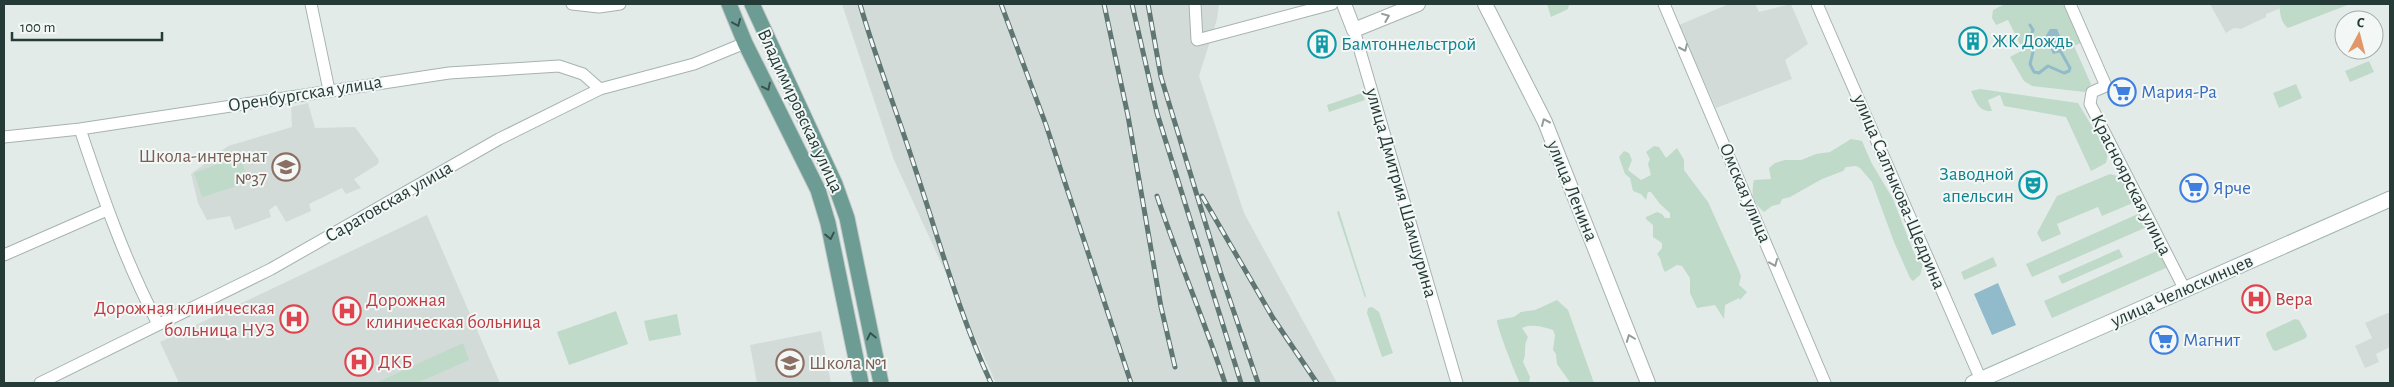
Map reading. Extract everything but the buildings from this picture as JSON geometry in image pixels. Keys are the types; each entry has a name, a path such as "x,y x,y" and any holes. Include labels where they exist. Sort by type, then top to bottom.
{"main road":[{"name":"Владимировская улица","path":"729,4 745,43 818,190 828,223 861,383"},
{"name":"Владимировская улица","path":"752,4 836,184 847,218 881,383"},
{"name":"улица Челюскинцев","path":"1977,381 2390,199"}],"street":[{"path":"311,4 329,90"},
{"path":"572,4 599,7 620,4"},
{"path":"1195,4 1197,40 1241,26 1332,4"},
{"name":"улица Дмитрия Шамшурина","path":"1344,4 1354,30 1457,383"},
{"path":"1354,30 1418,4"},
{"name":"улица Ленина","path":"1485,4 1545,122 1648,383"},
{"name":"Омская улица","path":"1664,4 1825,383"},
{"name":"улица Салтыкова-Щедрина","path":"1818,4 1977,381"},
{"name":"Красноярская улица","path":"2070,4 2106,86 2092,92 2090,104 2184,290"},
{"name":"Саратовская улица","path":"40,383 271,269 498,139 600,89 694,64 745,43"},
{"name":"Оренбургская улица","path":"4,138 80,129 449,73 559,66 583,74 600,89"},
{"path":"80,129 107,210 137,284 158,324"},
{"path":"4,255 107,210"}],"shaded area":[{"path":"842,4 1219,4 1217,19 1199,76 1244,213 1337,383 996,383 894,160"},
{"path":"1729,4 1755,4 1759,12 1791,4 1808,44 1785,60 1792,79 1716,108 1679,25"},
{"path":"2210,4 2291,4 2266,14 2266,17 2241,29 2234,28 2226,33"},
{"name":"Школа-интернат №37","path":"308,103 315,128 355,127 379,160 378,164 354,179 361,188 346,194 342,188 309,204 311,211 286,222 276,205 269,210 271,217 235,230 230,216 207,220 198,203 191,174 228,146 292,127 291,107"},
{"name":"Дорожная клиническая больница","path":"427,215 500,383 179,383 160,342"},
{"path":"2390,312 2390,347 2376,354 2379,362 2365,368 2355,346 2372,338 2365,323"},
{"name":"Школа №1","path":"821,331 831,383 757,383 750,345"}],"green space":[{"path":"1547,4 1569,4 1568,9 1551,17"},
{"path":"2005,4 2067,4 2085,41 2074,46 2091,84 2085,92 2032,86 2024,81 2010,57 2023,50 2008,20 1996,25 1992,18 1993,10"},
{"path":"2280,4 2350,4 2288,28 2281,17"},
{"path":"2369,61 2374,72 2350,82 2345,71"},
{"path":"2296,84 2302,98 2279,108 2273,93"},
{"path":"1980,89 2078,103 2108,153 2106,163 2091,171 2066,117 2004,106 2000,95 1988,100 1992,111 1984,110 1978,105 1971,91"},
{"path":"1362,93 1365,100 1329,112 1327,105"},
{"path":"1851,139 1862,141 1871,162 1893,199 1914,253 1923,265 1920,275 1913,281 1894,242 1872,182 1860,168 1856,166 1846,167 1843,171 1822,179 1790,197 1782,199 1780,204 1772,206 1764,212 1755,201 1753,194 1754,180 1771,179 1769,168 1775,163 1785,160 1801,160 1816,154 1830,152"},
{"path":"1654,146 1659,147 1666,158 1677,148 1684,160 1684,170 1708,202 1737,266 1741,276 1739,285 1747,292 1740,300 1739,298 1725,305 1724,319 1715,305 1697,308 1690,293 1690,278 1682,266 1677,265 1665,272 1657,254 1662,248 1662,243 1653,237 1653,225 1646,217 1657,212 1665,218 1670,218 1670,213 1651,192 1648,192 1646,200 1641,194 1633,191 1630,178 1625,174 1619,157 1624,151 1629,153 1632,160 1628,170 1641,180 1651,175 1648,164 1650,159 1646,152"},
{"path":"237,157 240,158 248,179 246,183 202,197 194,173"},
{"path":"2110,174 2122,177 2135,202 2102,216 2098,207 2057,224 2061,234 2042,242 2037,233 2057,196"},
{"path":"1339,211 1366,296 1365,298 1337,212"},
{"path":"2140,213 2147,227 2032,277 2026,264"},
{"path":"2119,249 2123,257 2062,284 2058,276"},
{"path":"2159,250 2168,267 2052,318 2044,301"},
{"path":"1993,257 1997,266 1964,280 1961,272"},
{"path":"1557,300 1568,310 1594,383 1571,383 1557,364 1556,354 1553,350 1555,335 1553,330 1533,326 1522,328 1528,337 1523,362 1530,377 1529,383 1520,383 1497,320 1514,317 1521,312 1535,310"},
{"path":"1372,307 1379,312 1393,353 1382,357 1367,313 1368,308"},
{"path":"616,311 628,344 569,365 557,332"},
{"path":"677,314 681,335 649,341 644,321"},
{"path":"2295,319 2299,320 2307,335 2306,338 2276,351 2273,350 2266,335 2267,332"},
{"path":"463,343 469,360 417,383 376,383"}],"water":[{"path":"2050,29 2057,29 2064,45 2061,52 2053,54 2045,37"},
{"path":"1998,283 2016,325 1992,335 1974,294"}],"waterway":[{"path":"2030,25 2033,30 2029,42 2033,52 2030,64 2034,72 2039,73 2048,66 2064,73 2069,71 2070,68 2061,52"}],"railway":[{"path":"860,4 958,301 991,383"},
{"path":"1001,4 1046,125 1131,383"},
{"path":"1104,4 1128,116 1161,307 1175,367"},
{"path":"1132,4 1157,113 1241,383"},
{"path":"1148,4 1161,77 1220,271 1258,383"},
{"path":"1157,196 1225,383"},
{"path":"1202,196 1273,318 1317,383"}],"place":[{"name":"ЖК Дождь","path":"1973,41"},
{"name":"Бамтоннельстрой","path":"1322,44"},
{"name":"Мария-Ра","path":"2122,92"},
{"name":"Школа-интернат №37","path":"286,167"},
{"name":"Заводной апельсин","path":"2033,185"},
{"name":"Ярче","path":"2194,188"},
{"name":"Вера","path":"2256,299"},
{"name":"Дорожная клиническая больница","path":"347,311"},
{"name":"Дорожная клиническая больница НУЗ","path":"294,319"},
{"name":"Магнит","path":"2164,340"},
{"name":"ДКБ","path":"359,362"},
{"name":"Школа №1","path":"790,363"}]}
